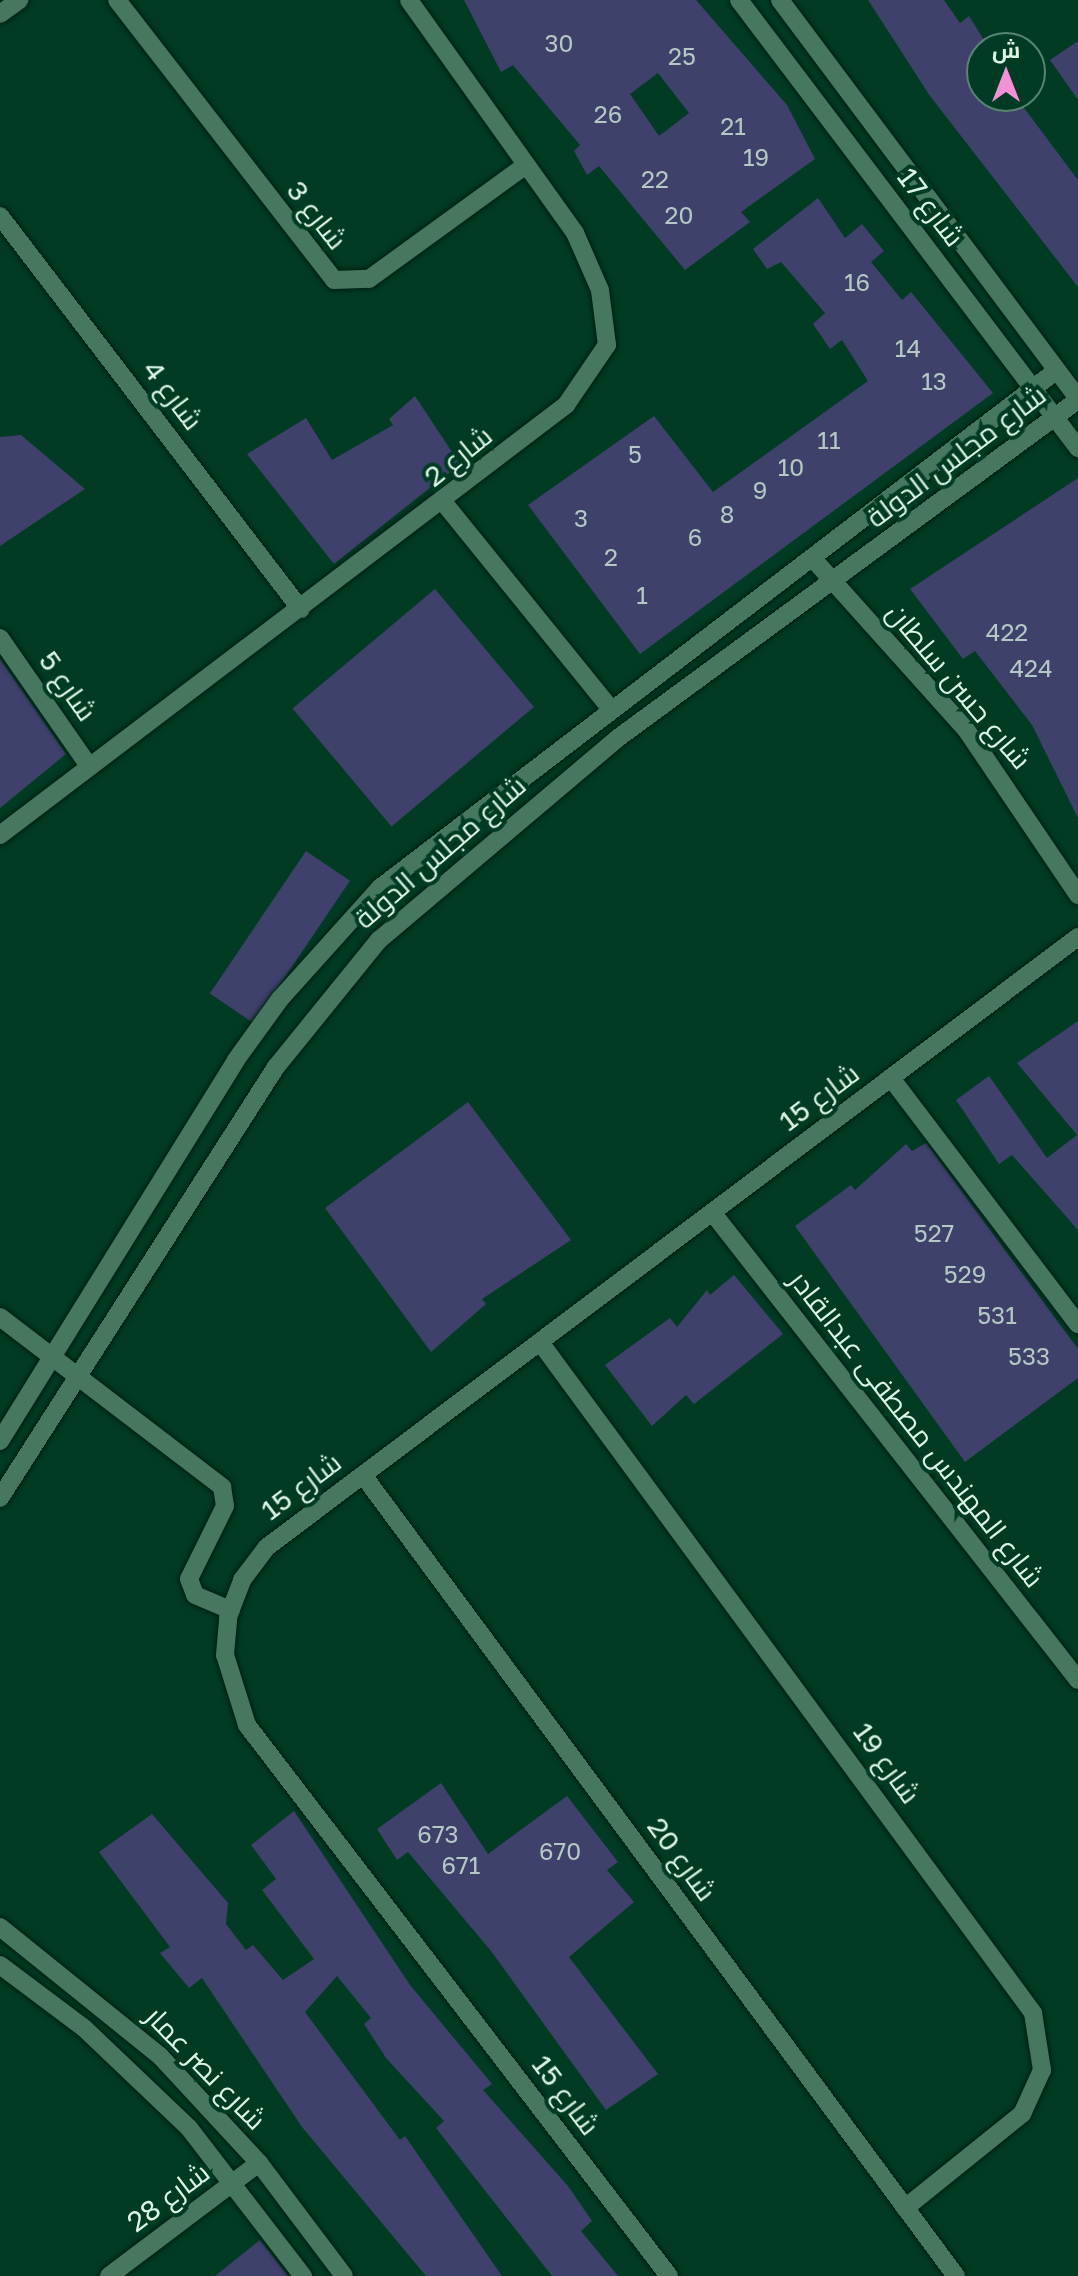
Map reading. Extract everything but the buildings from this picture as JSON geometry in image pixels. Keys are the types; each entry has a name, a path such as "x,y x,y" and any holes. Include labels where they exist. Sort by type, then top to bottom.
{"street":[{"path":"0,14 19,0"},
{"name":"شارع 3","path":"117,0 334,280 369,279 526,165"},
{"name":"شارع 2","path":"0,835 444,503 566,405 607,345 591,260 409,0"},
{"name":"شارع 17","path":"739,0 1078,448"},
{"name":"شارع 17","path":"780,0 1078,399"},
{"name":"شارع 4","path":"0,216 301,609"},
{"name":"شارع مجلس الدولة","path":"0,1441 236,1060 329,941 381,887 609,707 814,560 1056,371"},
{"name":"شارع مجلس الدولة","path":"0,1498 276,1067 379,940 618,738 833,583 1078,399"},
{"path":"444,503 609,707"},
{"name":"شارع حسن سلطان","path":"814,560 965,728 1078,895"},
{"name":"شارع 5","path":"0,638 89,766"},
{"name":"شارع 15","path":"669,2276 247,1725 225,1655 231,1610 267,1547 1078,937"},
{"path":"891,1078 1078,1324"},
{"name":"شارع المهندس مصطفى عبدالقادر","path":"712,1212 1078,1680"},
{"path":"0,1317 79,1374 222,1487 225,1506 189,1579 195,1595 231,1610"},
{"name":"شارع 19","path":"540,1342 1033,2013 1042,2070 1022,2114 905,2208"},
{"name":"شارع 20","path":"363,1475 956,2276"},
{"name":"شارع نصر عمار","path":"0,1927 160,2056 259,2163 344,2276"},
{"name":"شارع نصر عمار","path":"0,1965 138,2076 235,2182 303,2276"},
{"name":"شارع 28","path":"109,2276 259,2163"}]}
